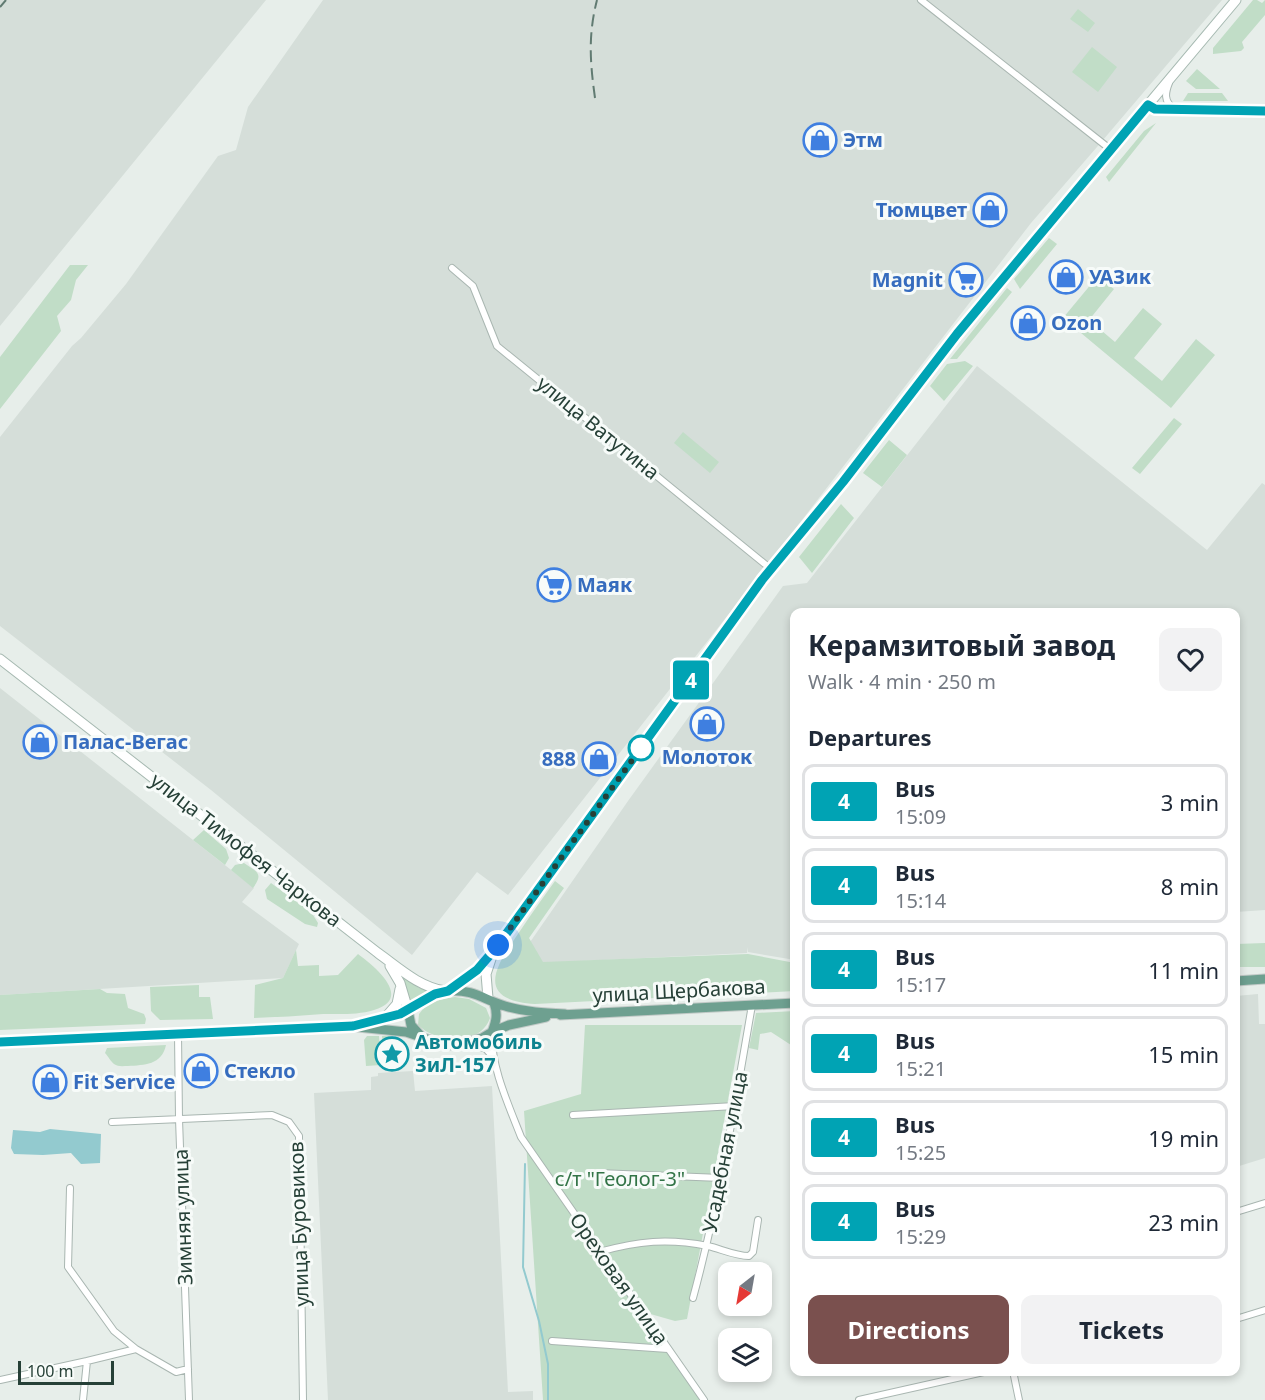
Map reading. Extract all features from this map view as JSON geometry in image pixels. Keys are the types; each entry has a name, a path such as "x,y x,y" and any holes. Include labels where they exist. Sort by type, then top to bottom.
{"main road":[{"path":"353,1026 408,1010 427,998 446,991 477,970 496,948 771,569 843,482 949,343 1236,0"},
{"path":"1148,105 1155,109 1265,111"},
{"name":"улица Тимофея Чаркова","path":"0,659 378,953"},
{"path":"492,1032 497,1010 491,1000 486,974 496,948"},
{"path":"378,953 400,983 411,1025 423,1037"},
{"path":"378,953 427,987 446,991 464,991 523,1011 565,1014"},
{"path":"1240,981 1265,980"},
{"path":"384,1018 397,1004 400,983"},
{"name":"улица Щербакова","path":"565,1014 790,1003"},
{"path":"0,1042 353,1026 406,1032 444,1045 470,1043 492,1032 524,1021 565,1014"}],"street":[{"path":"921,0 1110,149"},
{"path":"1173,75 1166,94 1167,102 1176,110"},
{"name":"улица Ватутина","path":"452,268 473,286 497,346 771,569"},
{"name":"Усадебная улица","path":"693,1298 707,1246 721,1178 752,1005"},
{"name":"Ореховая улица","path":"492,1032 491,1043 504,1092 521,1137 704,1400"},
{"name":"Зимняя улица","path":"178,1035 189,1400"},
{"path":"470,1043 486,1049 495,1059"},
{"path":"573,1115 735,1106"},
{"name":"улица Буровиков","path":"112,1122 272,1116 289,1122 299,1136 303,1400"},
{"path":"597,1173 721,1178"},
{"path":"70,1188 68,1268 114,1331 136,1349 176,1372 188,1369"},
{"path":"1240,1211 1265,1203"},
{"path":"599,1252 633,1243 660,1240 707,1246 749,1256 753,1252 758,1220"},
{"path":"1240,1318 1265,1310"},
{"path":"552,1341 668,1349"},
{"path":"0,1380 136,1349"},
{"path":"83,1400 87,1361"},
{"path":"859,1400 966,1376"},
{"path":"1014,1376 1019,1400"}],"shaded area":[{"path":"0,0 266,0 0,326"},
{"path":"323,0 1222,0 1031,223 765,568 508,895 477,872 412,955 211,790 0,626 0,437 72,346 126,284 218,156 236,150 248,107"},
{"path":"977,366 1207,550 1262,483 1265,485 1265,910 1240,912 1240,608 790,608 790,959 748,952 748,947 747,953 521,964 519,958 628,801 783,586 807,583"},
{"path":"0,688 254,888 242,902 299,944 283,978 0,995"},
{"path":"1258,994 1259,1024 1265,1024 1265,1158 1240,1166 1240,996"},
{"path":"413,1071 415,1091 492,1086 508,1392 533,1391 533,1400 328,1400 314,1093 371,1090 371,1077 378,1076 378,1073"}],"green space":[{"path":"1253,0 1262,3 1265,0 1265,15 1242,42 1244,48 1241,51 1213,54 1213,48"},
{"path":"1078,9 1095,23 1088,32 1070,19"},
{"path":"1092,47 1117,67 1098,92 1072,72"},
{"path":"1197,69 1220,89 1196,89 1186,81"},
{"path":"1188,93 1222,93 1228,101 1183,101"},
{"path":"1156,123 1109,182 1106,177 1144,131"},
{"path":"1049,238 1057,244 1020,289 1014,279"},
{"path":"70,265 88,265 76,280 71,300 57,316 61,331 0,409 0,357"},
{"path":"1097,277 1114,289 1089,320 1115,342 1143,308 1162,324 1134,358 1162,381 1196,339 1215,355 1171,408 1063,318"},
{"path":"1007,288 1012,292 957,359 950,359"},
{"path":"965,361 973,366 944,401 930,386 947,364"},
{"path":"1174,418 1182,424 1140,474 1132,468"},
{"path":"683,432 719,462 710,473 674,443"},
{"path":"889,440 907,455 882,487 863,473"},
{"path":"841,504 854,518 812,573 799,557"},
{"path":"204,830 226,849 229,858 225,865 193,840"},
{"path":"244,863 258,873 258,879 253,888 231,870 235,865"},
{"path":"555,881 564,888 529,938 543,962 748,954 790,962 790,991 535,1004 516,1001 503,996 497,988 495,979 503,956"},
{"path":"271,883 313,915 318,923 317,927 305,924 267,899 265,890"},
{"path":"1265,943 1265,967 1240,967 1240,944"},
{"path":"296,950 298,966 319,965 319,976 338,975 358,954 387,982 391,990 391,998 385,1005 362,1013 254,1018 255,985 283,978"},
{"path":"402,975 419,988 429,991 410,1001"},
{"path":"199,985 199,997 210,997 213,1019 160,1020 151,1011 150,987"},
{"path":"100,989 107,993 125,994 128,1008 144,1014 145,1024 0,1030 0,995"},
{"path":"455,997 469,999 486,1008 490,1018 477,1034 468,1038 446,1038 435,1036 418,1025 419,1014 426,1007 440,1000"},
{"path":"790,1011 790,1044 771,1032 760,1034 758,1050 749,1048 756,1013"},
{"name":"с/т \"Геолог-3\"","path":"585,1025 742,1025 687,1319 675,1321 647,1313 703,1400 543,1400 524,1111 581,1094"},
{"path":"367,1036 379,1036 381,1065 366,1066 364,1040"},
{"path":"382,1036 393,1036 406,1064 400,1064 393,1049 389,1049 390,1065 384,1065"},
{"path":"166,1045 161,1057 152,1063 140,1065 117,1066 105,1053 107,1048"}],"water":[{"path":"50,1129 101,1134 100,1163 81,1164 71,1153 14,1154 11,1148 13,1130 40,1132"}],"waterway":[{"path":"525,1164 523,1267 539,1321 548,1364 548,1400"}],"railway":[{"path":"0,7 6,0"},
{"path":"595,98 591,49 592,25 597,0"}],"bus line":[{"name":"4","path":"0,1042 353,1026 400,1014 435,994 457,986 477,970 496,948 580,835 762,580 843,482 957,334 1148,105 1155,109 1265,111"}],"place":[{"name":"Этм","path":"820,140"},
{"name":"Тюмцвет","path":"990,210"},
{"name":"УАЗик","path":"1066,277"},
{"name":"Magnit","path":"966,280"},
{"name":"Ozon","path":"1028,323"},
{"name":"Маяк","path":"554,585"},
{"name":"Молоток","path":"707,724"},
{"name":"Палас-Вегас","path":"40,742"},
{"name":"888","path":"599,759"},
{"name":"Автомобиль ЗиЛ-157","path":"392,1054"},
{"name":"Стекло","path":"201,1071"},
{"name":"Fit Service","path":"50,1082"}],"route":[{"path":"498,945 641,748"}]}
